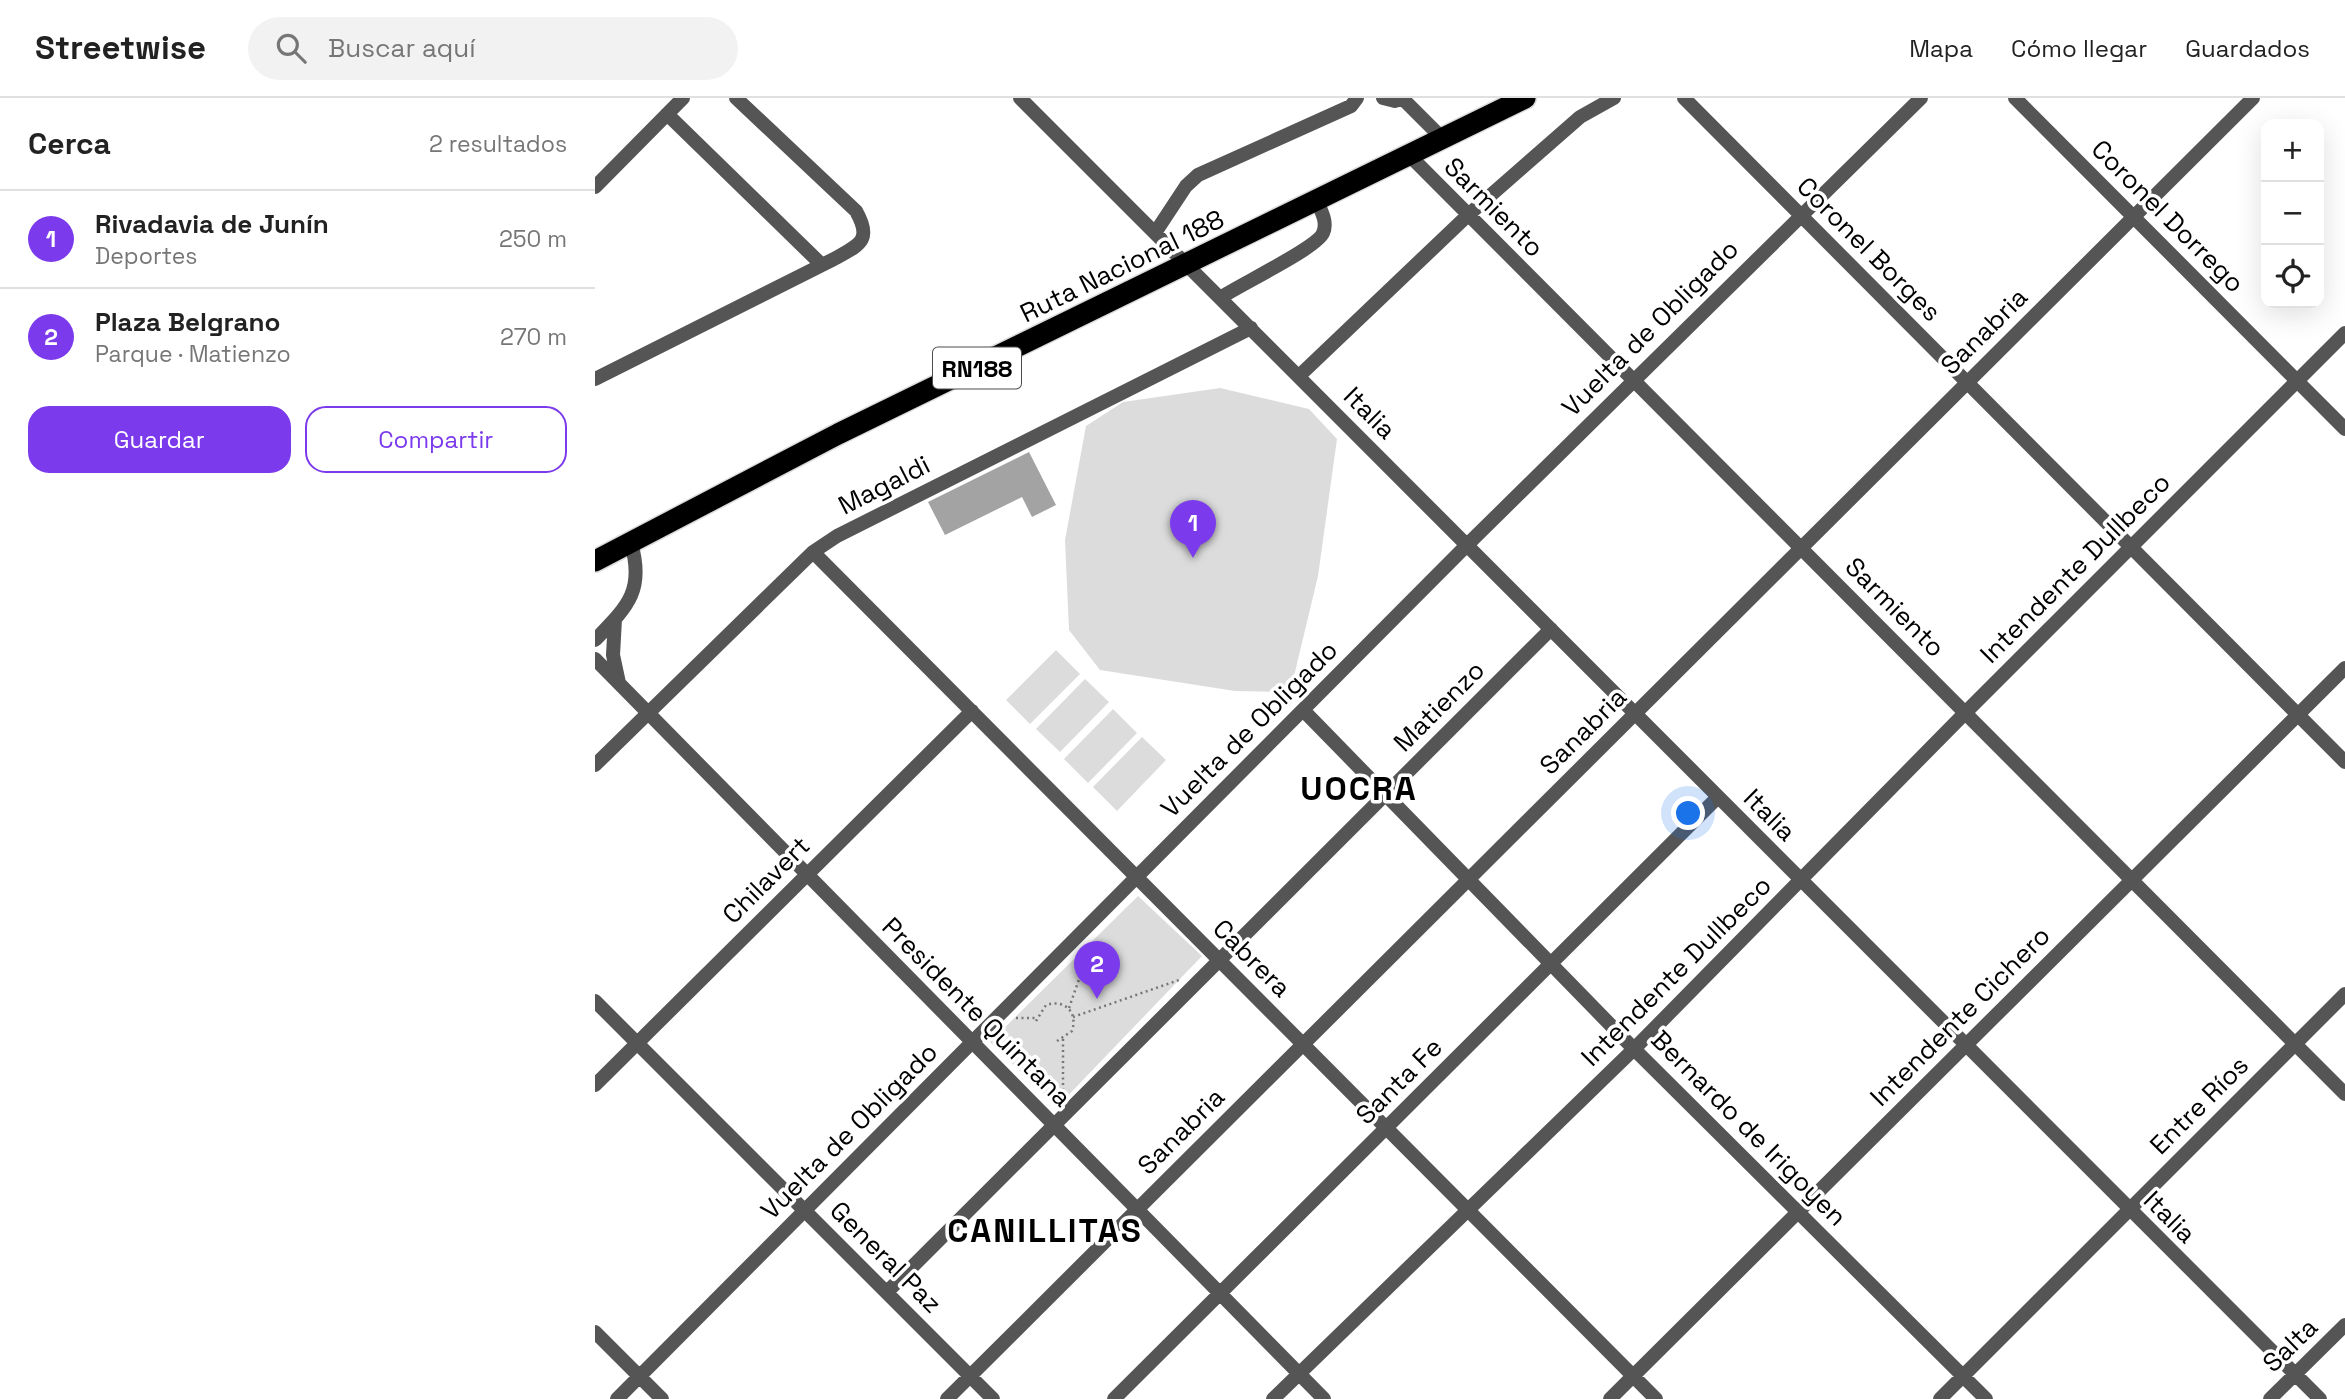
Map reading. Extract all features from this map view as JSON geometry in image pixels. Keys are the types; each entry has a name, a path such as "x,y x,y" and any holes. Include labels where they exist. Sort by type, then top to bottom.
{"highway":[{"name":"Ruta Nacional 188","path":"595,561 838,435 1525,98"}],"street":[{"path":"595,187 683,98"},
{"path":"595,379 858,245 865,226 856,211 736,98"},
{"name":"Italia","path":"1020,98 2320,1399"},
{"path":"1155,233 1186,186 1198,175 1351,106 1357,98"},
{"path":"1383,98 1395,101 1403,98 1443,139"},
{"path":"1299,376 1468,216 1580,117 1614,98"},
{"name":"Coronel Borges","path":"1684,98 2345,762"},
{"name":"Vuelta de Obligado","path":"617,1399 1467,545 1921,98"},
{"name":"Coronel Dorrego","path":"2015,98 2345,429"},
{"name":"Sanabria","path":"947,1399 2253,98"},
{"path":"667,114 822,265"},
{"name":"Sarmiento","path":"1410,156 2345,1094"},
{"path":"1220,298 1245,281 1316,244 1324,232 1325,220 1317,201"},
{"name":"Magaldi","path":"595,765 813,552 838,536 1251,328"},
{"name":"Intendente Dullbeco","path":"1273,1399 1635,1049 1966,712 2345,333"},
{"path":"595,640 615,619 635,591 638,573 631,543"},
{"name":"Cabrera","path":"813,552 1136,876 1215,964 1303,1044 1656,1399"},
{"path":"615,619 613,655 619,683"},
{"name":"Matienzo","path":"887,1292 1551,629"},
{"name":"Presidente Quintana","path":"595,659 971,1042 1058,1121 1137,1210 1324,1399"},
{"name":"Intendente Cichero","path":"1610,1399 2345,668"},
{"name":"Bernardo de Irigoyen","path":"1303,710 1635,1049 1986,1399"},
{"name":"Chilavert","path":"595,1085 972,711"},
{"name":"Santa Fe","path":"1114,1399 1718,797"},
{"name":"Entre Ríos","path":"1940,1399 2345,994"},
{"name":"General Paz","path":"595,1001 993,1399"},
{"name":"Salta","path":"2270,1399 2345,1325"},
{"path":"595,1332 662,1399"}],"path":[{"path":"1069,1008 1104,909"},
{"path":"1073,1017 1215,964"},
{"path":"1036,1021 1046,1005 1058,1003 1069,1008 1073,1017 1072,1031 1058,1041"},
{"path":"1058,1121 1063,1039"}],"shaded area":[{"path":"1220,388 1309,409 1337,439 1318,576 1294,676 1283,692 1235,691 1100,670 1069,630 1065,540 1086,426 1123,402"},
{"path":"1029,452 1056,505 1032,517 1022,497 945,535 928,502"},
{"path":"1056,650 1080,674 1030,724 1006,700"},
{"path":"1085,679 1109,702 1060,752 1036,729"},
{"path":"1113,709 1137,733 1088,783 1064,759"},
{"path":"1142,737 1166,760 1117,811 1093,787"},
{"path":"1138,896 1202,956 1057,1107 990,1042"}],"place":[{"name":"Rivadavia de Junín","path":"1193,558"},
{"name":"Plaza Belgrano","path":"1097,999"}],"district":[{"name":"UOCRA","path":"1359,789"},
{"name":"CANILLITAS","path":"1045,1231"}]}
